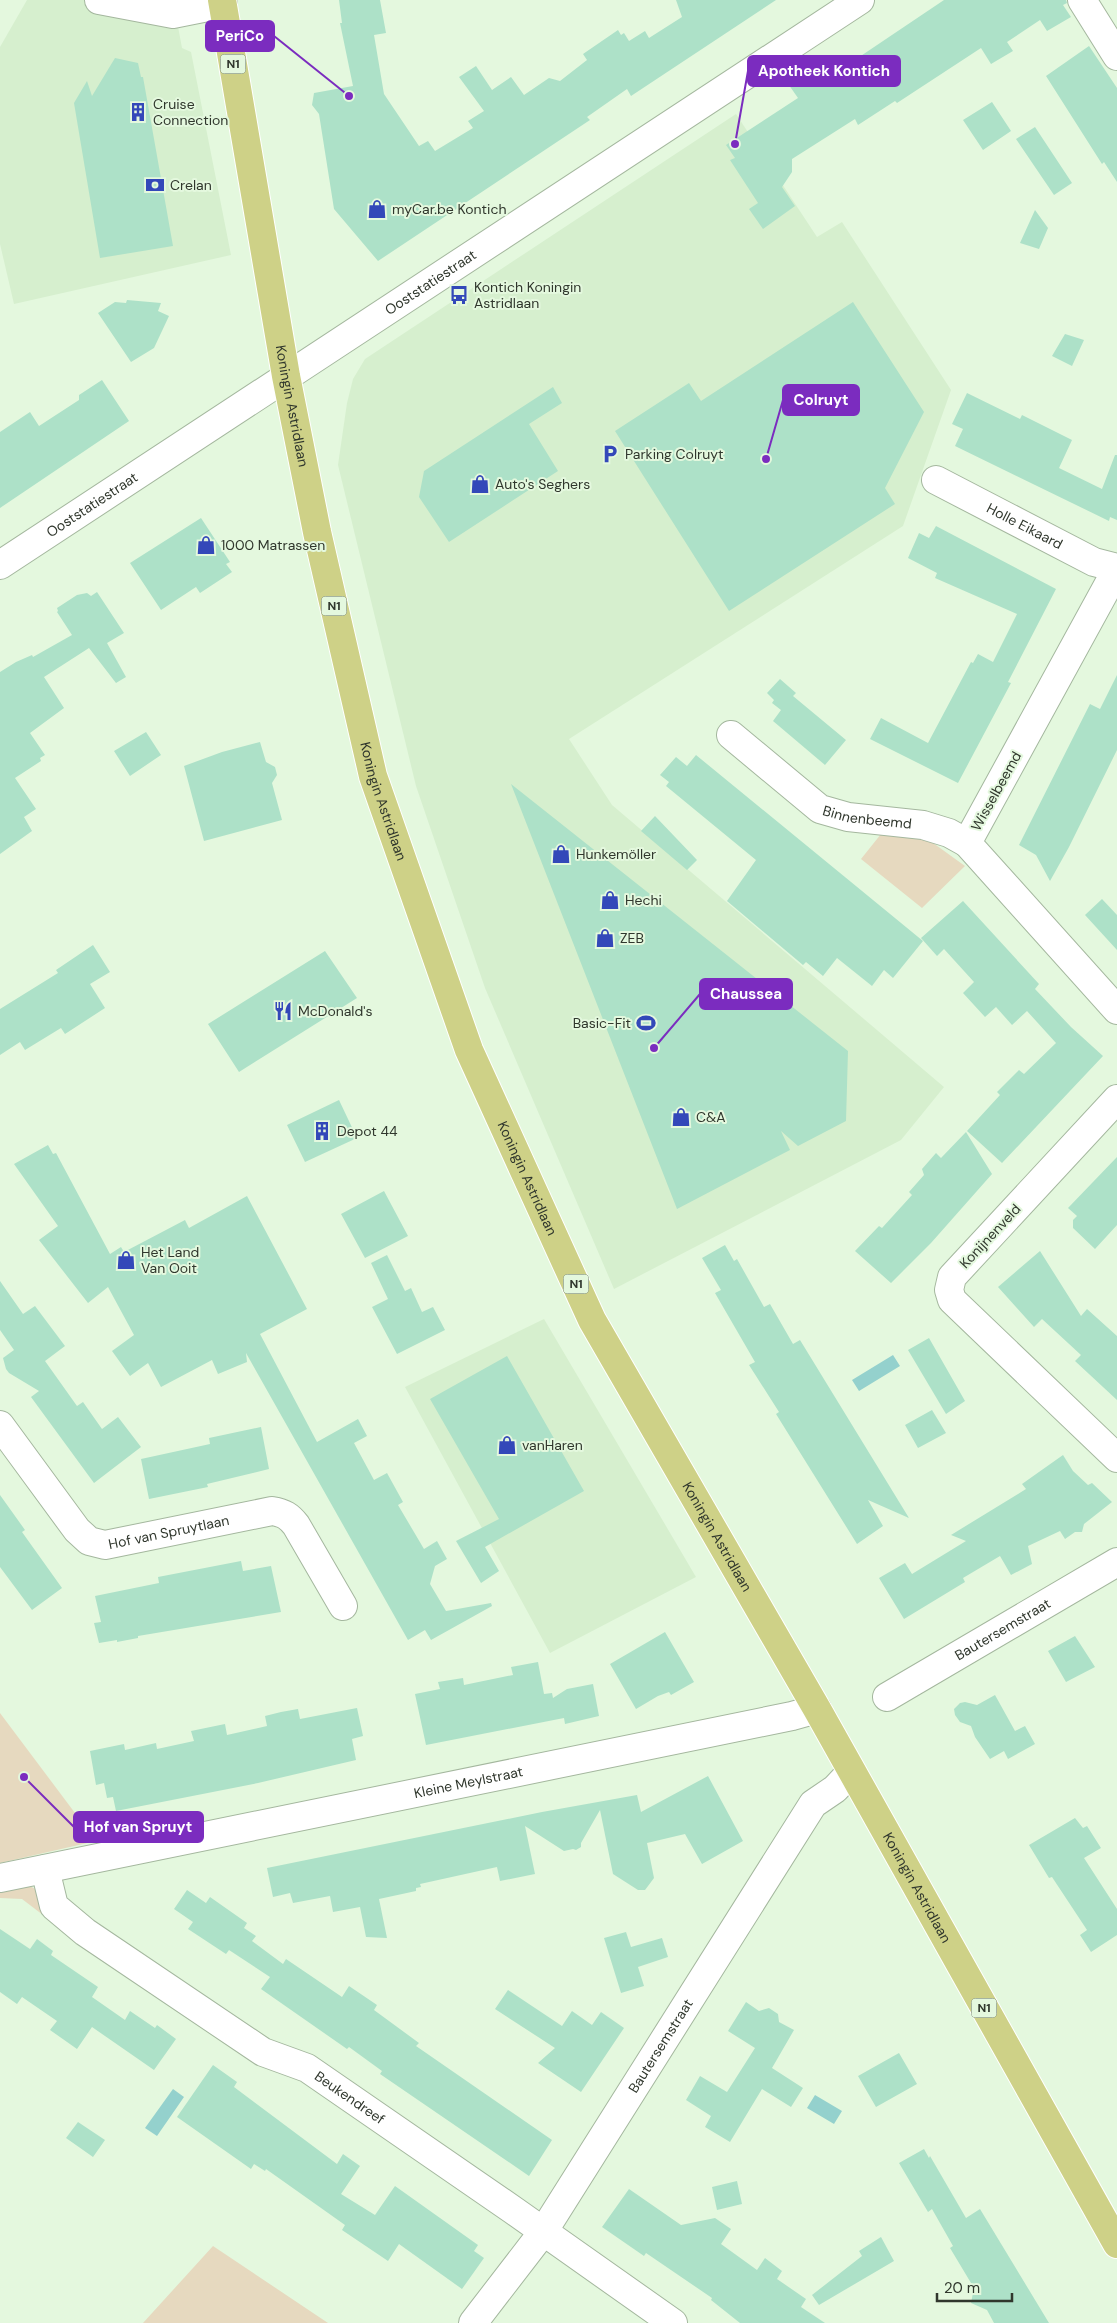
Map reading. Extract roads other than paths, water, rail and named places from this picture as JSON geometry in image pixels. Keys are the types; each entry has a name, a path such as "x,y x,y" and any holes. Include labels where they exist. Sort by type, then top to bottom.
{"main road":[{"name":"Koningin Astridlaan","path":"223,2 286,376 317,532 374,776 470,1050 592,1320 817,1709 1117,2244"}],"street":[{"name":"Koningin Astridlaan","path":"99,0 174,14 223,2"},
{"name":"Ooststatiestraat","path":"0,565 860,0"},
{"path":"1082,0 1117,56"},
{"name":"Holle Eikaard","path":"936,480 1094,562 1117,568"},
{"name":"Wisselbeemd","path":"1117,568 967,843 1117,1010"},
{"name":"Binnenbeemd","path":"731,735 820,809 848,817 923,824 949,833 967,843"},
{"name":"Konijnenveld","path":"1117,1099 952,1278 949,1290 952,1300 1117,1458"},
{"name":"Hof van Spruytlaan","path":"0,1425 77,1530 89,1541 105,1545 272,1511 279,1512 286,1514 296,1525 342,1606"},
{"name":"Bautersemstraat","path":"887,1697 1117,1562"},
{"name":"Kleine Meylstraat","path":"45,1869 792,1716 817,1709"},
{"name":"Bautersemstraat","path":"473,2323 543,2232 813,1804 835,1789 851,1772"},
{"path":"0,1878 45,1869"},
{"name":"Beukendreef","path":"45,1869 54,1906 85,1932 263,2052 307,2068 673,2323"}],"water":[{"path":"893,1355 900,1366 859,1391 852,1380"},
{"path":"173,2089 184,2097 157,2136 145,2128"},
{"path":"815,2095 842,2111 834,2124 807,2108"}],"place":[{"name":"PeriCo","path":"349,96"},
{"name":"Cruise Connection","path":"138,112"},
{"name":"Apotheek Kontich","path":"735,144"},
{"name":"Crelan","path":"155,185"},
{"name":"myCar.be Kontich","path":"377,209"},
{"name":"Kontich Koningin Astridlaan","path":"459,295"},
{"name":"Parking Colruyt","path":"610,454"},
{"name":"Colruyt","path":"766,459"},
{"name":"Auto's Seghers","path":"480,484"},
{"name":"1000 Matrassen","path":"206,545"},
{"name":"Hunkemöller","path":"561,854"},
{"name":"Hechi","path":"610,900"},
{"name":"ZEB","path":"605,938"},
{"name":"McDonald's","path":"283,1011"},
{"name":"Basic-Fit","path":"646,1023"},
{"name":"Chaussea","path":"654,1048"},
{"name":"C&A","path":"681,1117"},
{"name":"Depot 44","path":"322,1131"},
{"name":"Het Land Van Ooit","path":"126,1260"},
{"name":"vanHaren","path":"507,1445"},
{"name":"Hof van Spruyt","path":"24,1777"}]}
